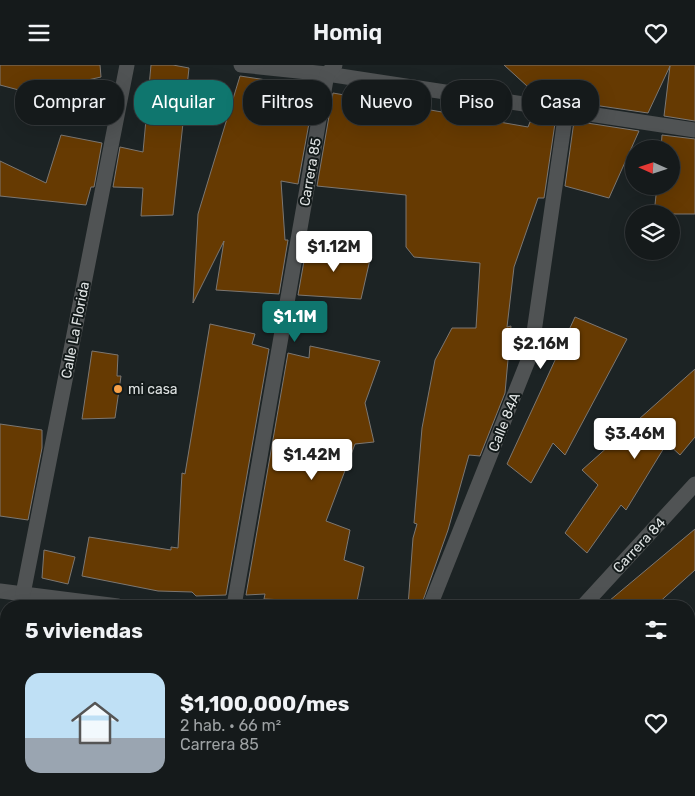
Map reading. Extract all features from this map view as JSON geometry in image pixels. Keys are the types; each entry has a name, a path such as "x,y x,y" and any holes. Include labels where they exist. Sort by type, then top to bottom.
{"street":[{"name":"Calle La Florida","path":"23,594 126,65"},
{"path":"242,65 331,69 522,103"},
{"name":"Carrera 85","path":"235,600 331,69"},
{"path":"599,116 695,130"},
{"name":"Calle 84A","path":"432,600 532,353 564,125"},
{"name":"Carrera 84","path":"589,600 695,484"},
{"path":"0,591 23,594 42,600"}],"building":[{"path":"0,65 100,65 101,77 88,80 15,80 15,89 0,85"},
{"path":"151,65 173,65 189,68 188,80 150,80"},
{"path":"504,65 695,65 695,121 664,116 670,66 648,113 599,106 599,80 522,81"},
{"path":"240,76 267,80 243,80 243,125 309,125 298,184 281,181 285,240 288,240 279,294 216,290 224,241 193,303 198,214 225,125 233,125 233,99"},
{"path":"333,93 342,95 342,125 431,125 431,110 441,112 441,125 512,124 528,127 529,125 555,125 544,198 538,198 514,267 507,327 511,326 505,393 480,456 469,455 448,530 423,600 408,600 413,538 417,524 414,523 422,428 435,360 452,328 476,328 480,263 414,257 406,247 406,195 317,186 327,125 332,125"},
{"path":"145,125 183,125 173,215 141,216 143,188 113,187 120,147 143,152"},
{"path":"573,125 599,125 639,131 635,140 625,140 625,162 609,198 565,186"},
{"path":"61,135 102,143 94,187 91,187 86,205 0,196 0,161 46,183"},
{"path":"662,135 695,139 695,214 680,214 680,205 655,205 656,195 680,195 680,140 662,140"},
{"path":"307,244 371,255 361,299 298,295"},
{"path":"575,317 627,339 565,455 553,443 531,483 507,464"},
{"path":"210,324 255,334 252,344 269,349 226,595 196,596 192,592 158,591 82,576 89,537 171,550 171,547 178,548 182,473 185,474"},
{"path":"310,346 380,361 365,403 374,442 355,444 326,521 350,530 344,560 364,567 357,600 284,600 264,599 265,594 246,595 288,353 309,358"},
{"name":"mi casa","path":"92,351 118,355 117,376 121,376 115,418 82,419"},
{"path":"695,369 695,437 680,455 667,443 626,510 621,505 587,553 565,533 598,485 582,470"},
{"path":"0,424 42,430 42,448 28,520 0,516"},
{"path":"695,529 695,570 662,600 610,600"},
{"path":"44,550 75,557 68,584 42,578"}],"place":[{"name":"mi casa","path":"118,389"}]}
